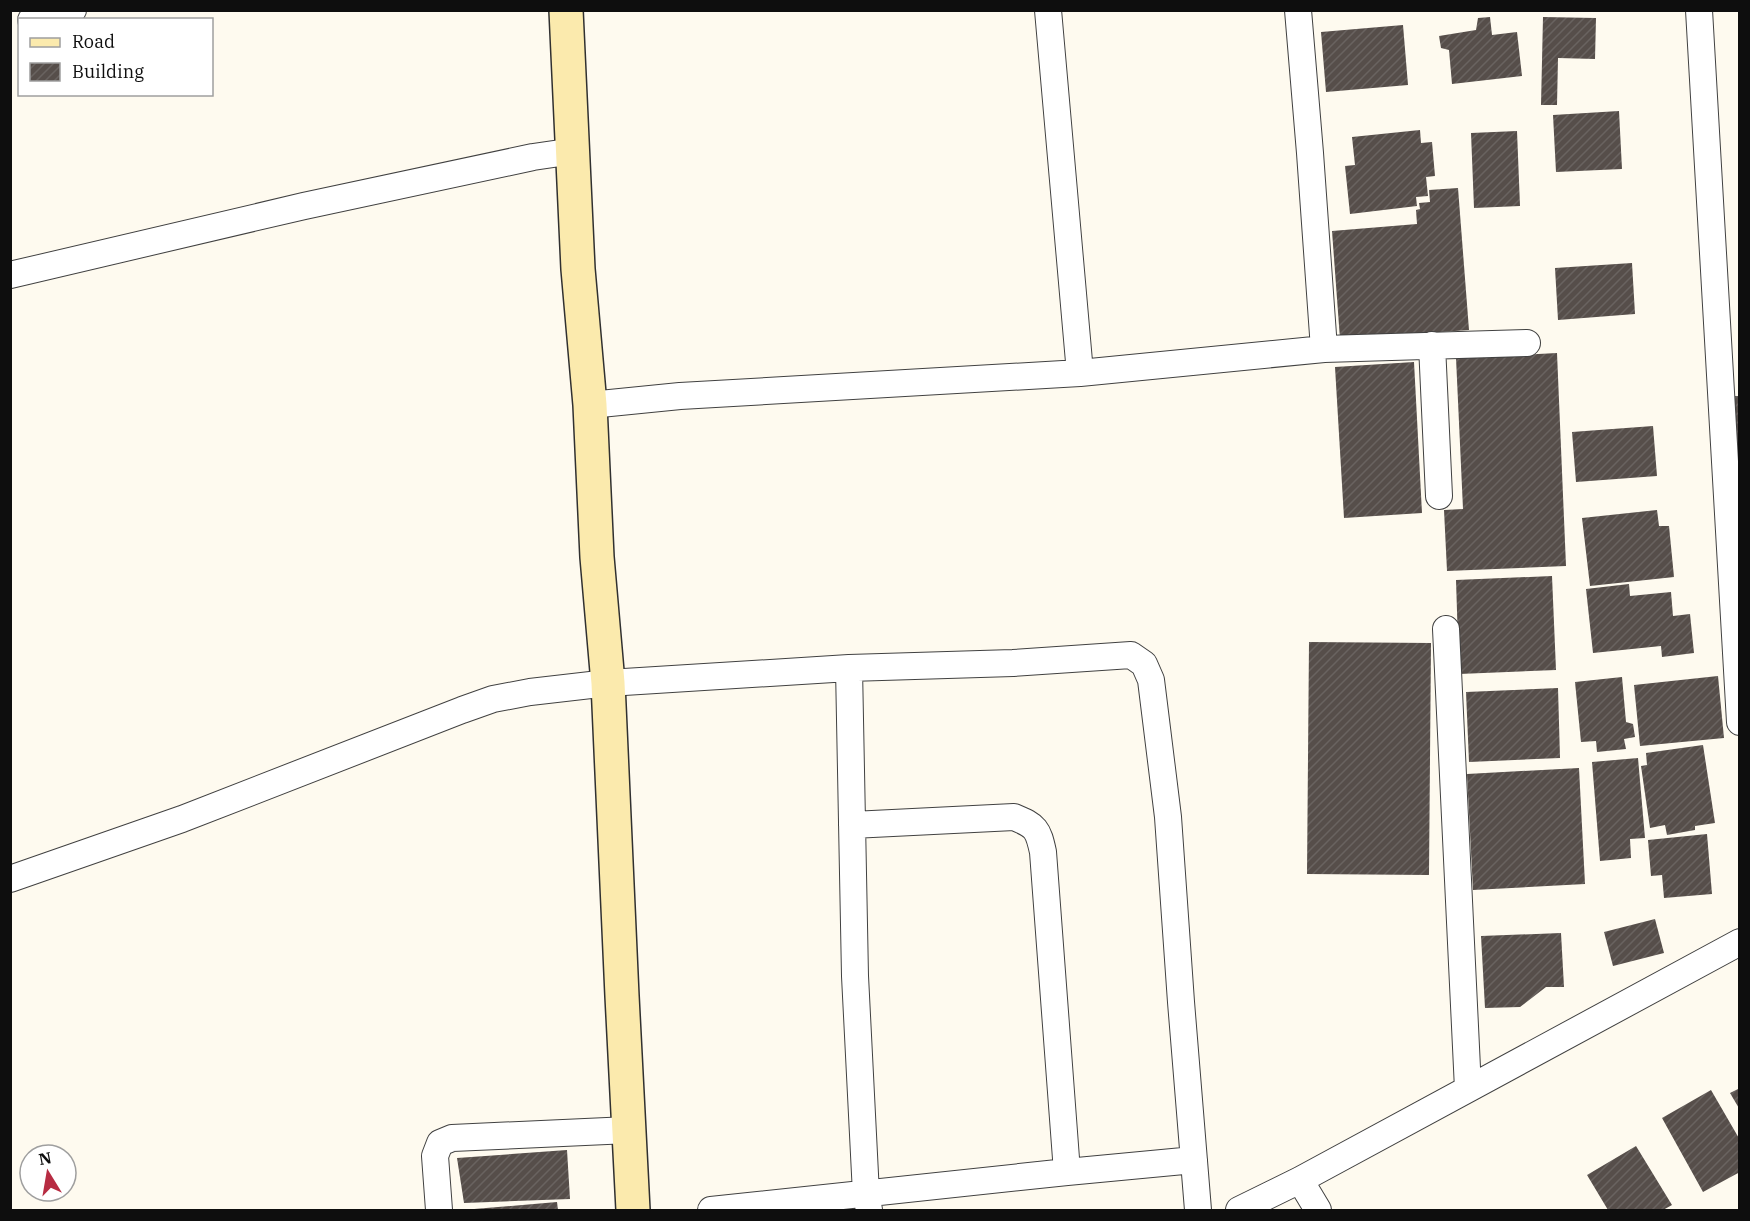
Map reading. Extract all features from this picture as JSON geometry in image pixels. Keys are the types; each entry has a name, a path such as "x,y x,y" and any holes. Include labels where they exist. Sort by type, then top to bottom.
{"main road":[{"path":"566,10 578,269 590,405 597,557 609,683 633,1210"}],"street":[{"path":"40,18 74,10"},
{"path":"1048,10 1080,373"},
{"path":"1298,10 1324,350"},
{"path":"1699,10 1740,722"},
{"path":"10,275 304,206 532,157 574,151"},
{"path":"590,405 680,396 1080,373 1324,350 1527,343"},
{"path":"1432,345 1439,496"},
{"path":"1446,629 1468,1089"},
{"path":"10,879 182,819 493,699 530,692 609,683 849,668 1013,663 1131,655 1144,664 1151,680 1168,817 1198,1210"},
{"path":"849,668 855,976 868,1202"},
{"path":"852,825 1014,817 1026,822 1038,832 1043,852 1067,1172"},
{"path":"1239,1210 1300,1180 1740,942"},
{"path":"439,1210 435,1156 440,1143 452,1138 629,1130"},
{"path":"711,1210 868,1202 1067,1172 1194,1160"},
{"path":"1300,1180 1318,1210"}],"building":[{"path":"1490,17 1492,35 1517,32 1522,76 1452,84 1449,50 1441,48 1439,36 1476,30 1478,18"},
{"path":"1543,17 1596,18 1595,59 1558,58 1557,105 1541,105"},
{"path":"1403,25 1408,85 1326,92 1321,32"},
{"path":"1619,111 1622,169 1556,172 1553,115"},
{"path":"1420,130 1421,143 1432,142 1435,176 1426,177 1428,196 1416,197 1417,206 1350,214 1345,166 1355,165 1352,137"},
{"path":"1517,131 1520,206 1474,208 1471,133"},
{"path":"1458,188 1469,330 1340,339 1332,231 1417,224 1416,210 1420,209 1419,203 1430,202 1429,190"},
{"path":"1632,263 1635,314 1558,320 1555,268"},
{"path":"1557,353 1566,566 1447,571 1444,510 1463,509 1456,358"},
{"path":"1414,362 1422,513 1344,518 1335,367"},
{"path":"1730,396 1740,396 1740,476 1732,476"},
{"path":"1653,426 1657,476 1576,482 1572,432"},
{"path":"1657,510 1659,526 1669,526 1674,577 1590,586 1582,518"},
{"path":"1552,576 1556,670 1459,674 1456,580"},
{"path":"1629,584 1630,596 1671,592 1673,616 1690,614 1694,653 1662,657 1661,646 1593,653 1586,589"},
{"path":"1309,642 1431,643 1429,875 1307,874"},
{"path":"1718,676 1724,738 1640,746 1634,685"},
{"path":"1622,677 1626,722 1633,724 1635,737 1624,739 1626,749 1597,752 1596,741 1581,742 1575,682"},
{"path":"1558,688 1560,758 1469,762 1466,692"},
{"path":"1703,745 1715,823 1695,826 1695,830 1667,835 1665,825 1650,828 1641,766 1647,765 1646,753"},
{"path":"1638,758 1645,838 1630,839 1631,858 1600,861 1592,762"},
{"path":"1579,768 1585,884 1473,890 1467,774"},
{"path":"1707,834 1712,894 1664,898 1662,875 1651,876 1648,840"},
{"path":"1655,919 1664,953 1613,966 1604,932"},
{"path":"1561,933 1564,987 1546,987 1520,1007 1485,1008 1481,936"},
{"path":"1740,1088 1740,1110 1730,1093"},
{"path":"1711,1090 1740,1140 1740,1172 1703,1192 1662,1118"},
{"path":"1636,1146 1672,1205 1663,1210 1608,1210 1587,1175"},
{"path":"567,1150 570,1199 464,1203 457,1158"},
{"path":"557,1202 558,1210 474,1210 474,1209"}]}
